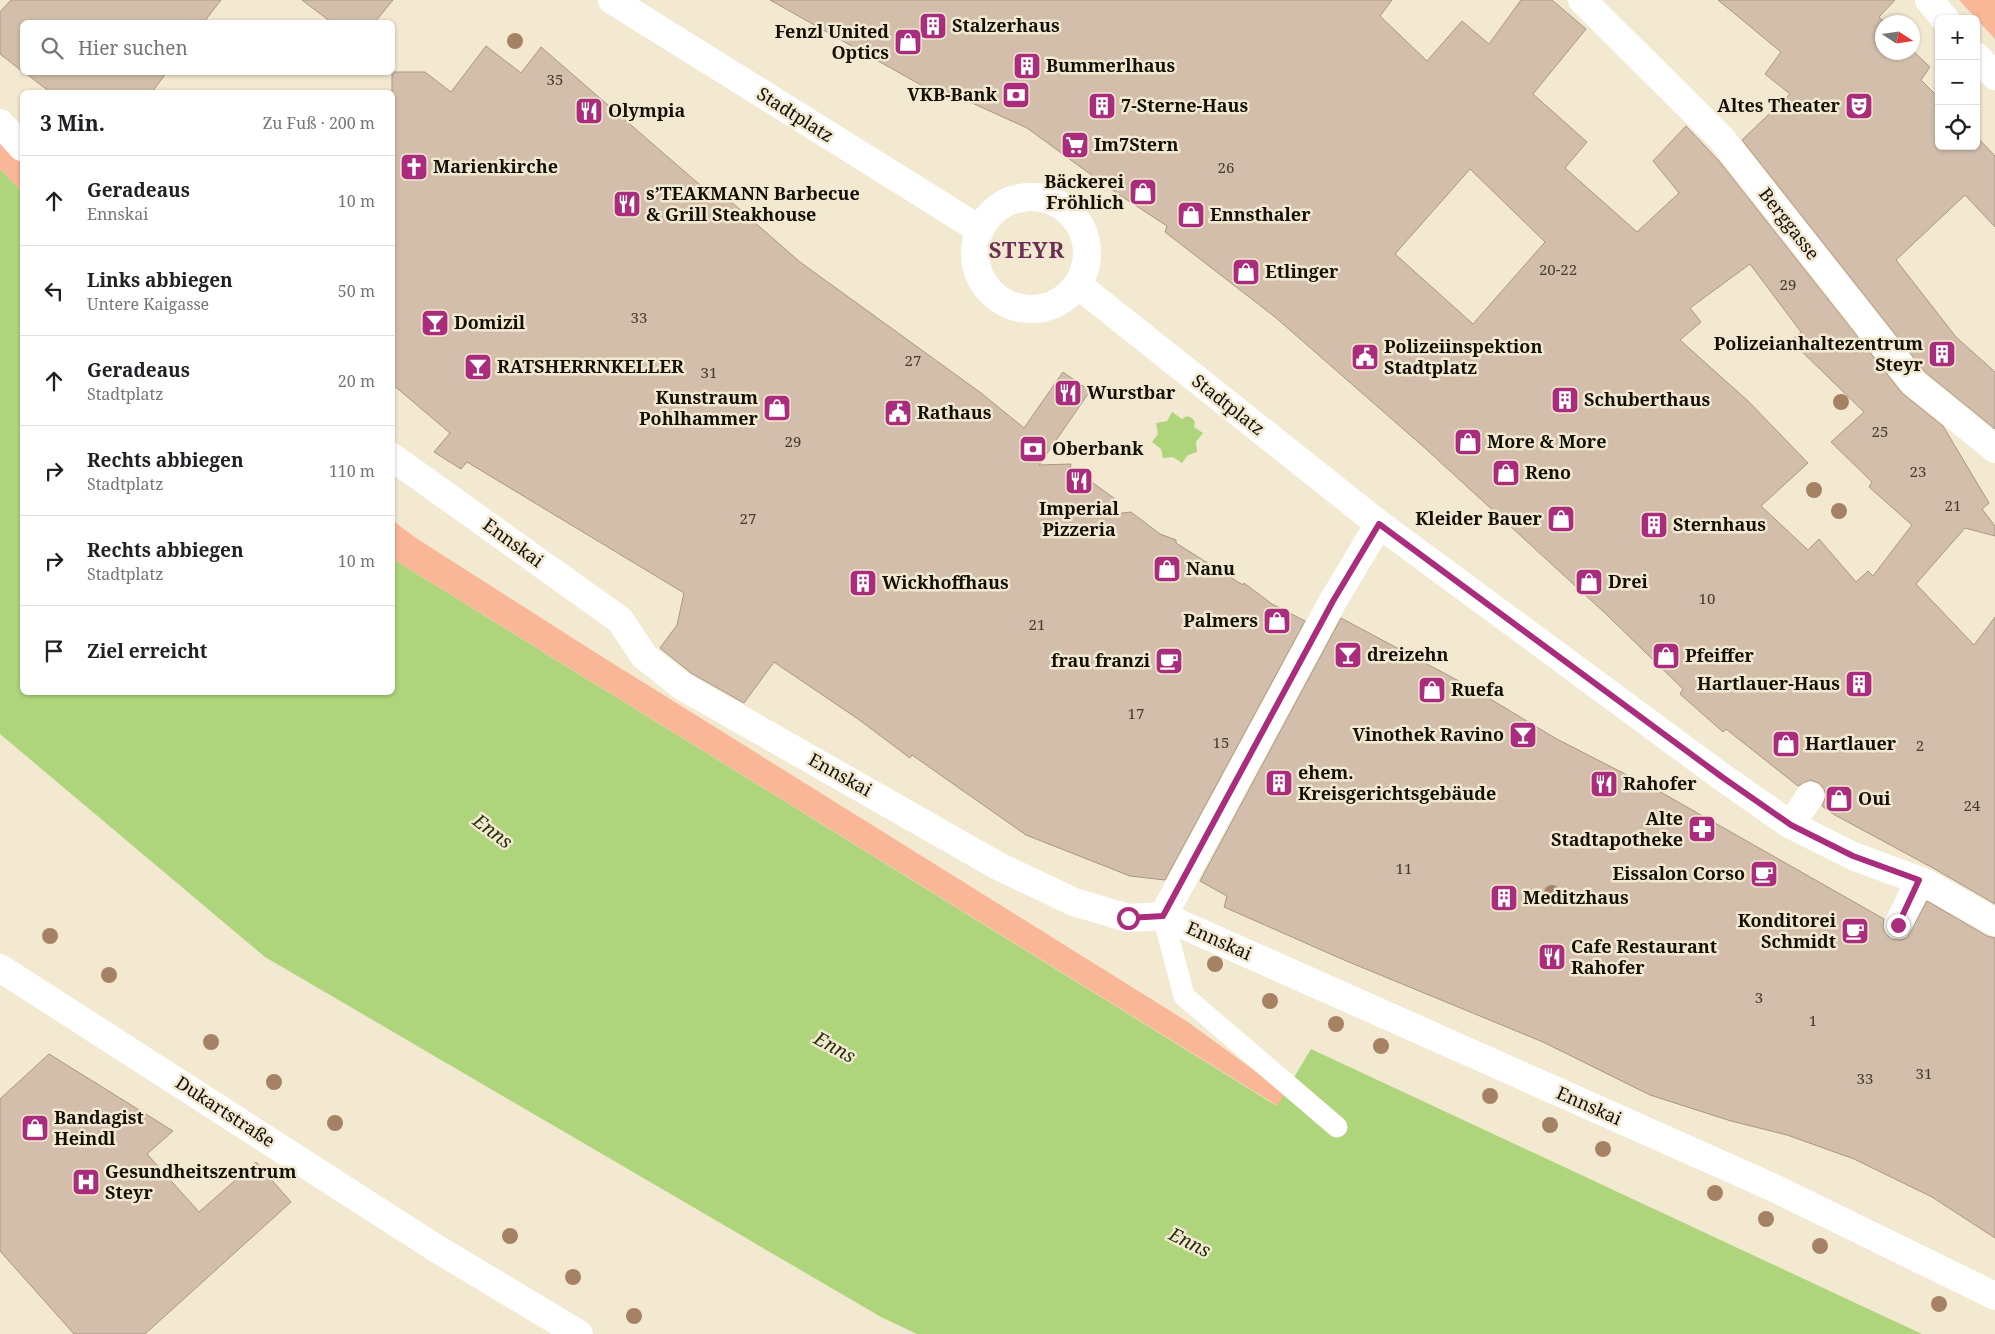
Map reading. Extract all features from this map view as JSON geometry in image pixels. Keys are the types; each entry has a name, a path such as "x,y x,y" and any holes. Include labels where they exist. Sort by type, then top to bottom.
{"street":[{"name":"Stadtplatz","path":"612,0 979,230"},
{"name":"Berggasse","path":"1582,0 1721,138 1914,382 1995,449"},
{"path":"1929,0 1942,15"},
{"path":"1980,60 1995,76"},
{"path":"0,124 20,145"},
{"path":"1019,197 1046,198 1069,211 1084,234 1087,260 1078,285 1057,304 1030,310 1002,303 982,284 973,257 979,230 995,208 1019,197"},
{"name":"Stadtplatz","path":"1078,285 1379,524 1722,777 1791,825 1853,856 1922,882 1995,922"},
{"name":"Ennskai","path":"395,459 620,620 644,656 682,686 771,739 841,775 1006,870 1074,902 1128,918 1163,916 1772,1187 1995,1296"},
{"path":"1163,916 1319,628 1379,524"},
{"path":"1791,825 1810,796"},
{"path":"1898,925 1922,882"},
{"name":"Dukartstraße","path":"0,968 434,1247 578,1334"}],"lane":[{"path":"1163,916 1184,996 1337,1127"}],"shaded area":[{"path":"1959,0 1995,0 1995,39 1980,23 1980,15 1973,15"},
{"path":"0,138 20,159 20,190 0,169"},
{"path":"395,522 416,538 593,651 1188,1022 1285,1093 1278,1106 395,560"}],"water":[{"name":"Enns","path":"0,169 20,190 20,695 395,695 395,560 1277,1106 1311,1049 1922,1334 917,1334 881,1317 265,957 0,734"},
{"path":"1172,412 1182,419 1187,416 1192,418 1195,422 1194,427 1203,433 1196,442 1197,452 1188,455 1182,463 1173,457 1163,458 1161,449 1152,442 1158,434 1156,423 1167,421"}],"building":[{"path":"11,0 221,0 206,20 20,20 20,69 0,54 0,12"},
{"path":"302,0 393,0 377,20 328,20"},
{"path":"770,0 1392,0 1380,16 1427,61 1462,21 1489,44 1521,0 1552,0 1586,29 1533,94 1587,142 1565,168 1637,232 1679,193 1653,161 1686,126 1719,161 1902,393 1943,426 1989,503 1982,509 1995,526 1995,536 1965,528 1916,584 1974,645 1995,617 1995,904 1833,814 1822,806 1826,796 1824,789 1819,783 1810,780 1798,786 1726,729 1723,732 1680,694 1683,689 1606,614 1426,449 1275,317 1165,232 1167,226 1112,190 1027,128 948,92 944,98","holes":["1470,169 1545,242 1473,324 1395,254","1750,264 1801,332 1791,341 1864,412 1831,442 1872,482 1869,487 1912,525 1873,576 1868,571 1856,582 1819,539 1808,550 1761,506 1808,463 1748,401 1680,340 1701,322 1690,308"]},
{"path":"1718,0 1895,0 1881,15 1875,15 1875,60 1920,60 1920,58 1930,67 1921,80 1935,94 1935,150 1980,150 1980,140 1995,156 1995,227 1965,195 1896,260 1956,337 1995,372 1995,429 1925,372 1742,140 1790,94 1765,74 1781,52"},
{"path":"486,46 521,73 541,47 707,191 713,186 800,262 981,393 1024,428 1063,372 1090,391 1039,465 1071,464 1068,478 1082,475 1118,501 1115,514 1131,512 1160,534 1176,540 1176,543 1243,585 1244,583 1272,604 1305,621 1165,880 1130,876 1026,835 912,755 910,758 858,719 774,662 744,703 691,673 660,648 677,625 684,593 467,462 461,469 434,452 450,433 395,387 395,90 392,90 392,75 395,75 395,72 425,72 451,92"},
{"path":"28,75 165,75 154,90 47,90"},
{"path":"1341,618 1472,688 1555,738 1664,794 1884,919 1883,927 1885,933 1891,939 1900,940 1907,938 1927,901 1987,936 1995,938 1995,1238 1932,1197 1854,1159 1787,1135 1731,1121 1650,1095 1543,1042 1344,960 1224,907 1227,896 1200,881"},
{"name":"Gesundheitszentrum Steyr","path":"49,1054 173,1131 147,1154 199,1212 256,1162 291,1202 145,1334 74,1334 0,1251 0,1099"}],"place":[{"name":"Stalzerhaus","path":"933,26"},
{"name":"Fenzl United Optics","path":"908,42"},
{"name":"Bummerlhaus","path":"1027,66"},
{"name":"VKB-Bank","path":"1016,95"},
{"name":"7-Sterne-Haus","path":"1102,106"},
{"name":"Altes Theater","path":"1859,106"},
{"name":"Olympia","path":"589,111"},
{"name":"Im7Stern","path":"1075,145"},
{"name":"Marienkirche","path":"414,167"},
{"name":"Bäckerei Fröhlich","path":"1143,192"},
{"name":"s’TEAKMANN Barbecue & Grill Steakhouse","path":"627,204"},
{"name":"Ennsthaler","path":"1191,215"},
{"name":"Etlinger","path":"1246,272"},
{"name":"Domizil","path":"435,323"},
{"name":"Polizeianhaltezentrum Steyr","path":"1942,354"},
{"name":"Polizeiinspektion Stadtplatz","path":"1365,357"},
{"name":"RATSHERRNKELLER","path":"478,367"},
{"name":"Wurstbar","path":"1068,393"},
{"name":"Schuberthaus","path":"1565,400"},
{"name":"Kunstraum Pohlhammer","path":"777,408"},
{"name":"Rathaus","path":"898,413"},
{"name":"More & More","path":"1468,442"},
{"name":"Oberbank","path":"1033,449"},
{"name":"Reno","path":"1506,473"},
{"name":"Imperial Pizzeria","path":"1079,481"},
{"name":"Kleider Bauer","path":"1561,519"},
{"name":"Sternhaus","path":"1654,525"},
{"name":"Nanu","path":"1167,569"},
{"name":"Drei","path":"1589,582"},
{"name":"Wickhoffhaus","path":"863,583"},
{"name":"Palmers","path":"1277,621"},
{"name":"dreizehn","path":"1348,655"},
{"name":"Pfeiffer","path":"1666,656"},
{"name":"frau franzi","path":"1169,661"},
{"name":"Hartlauer-Haus","path":"1859,684"},
{"name":"Ruefa","path":"1432,690"},
{"name":"Vinothek Ravino","path":"1523,735"},
{"name":"Hartlauer","path":"1786,744"},
{"name":"ehem. Kreisgerichtsgebäude","path":"1279,783"},
{"name":"Rahofer","path":"1604,784"},
{"name":"Oui","path":"1839,799"},
{"name":"Alte Stadtapotheke","path":"1702,829"},
{"name":"Eissalon Corso","path":"1764,874"},
{"name":"Meditzhaus","path":"1504,898"},
{"name":"Konditorei Schmidt","path":"1855,931"},
{"name":"Cafe Restaurant Rahofer","path":"1552,957"},
{"name":"Bandagist Heindl","path":"35,1128"},
{"name":"Gesundheitszentrum Steyr","path":"86,1182"}],"district":[{"name":"STEYR","path":"1027,250"}],"route":[{"path":"1128,918 1145,919 1163,916 1333,601 1379,524 1722,777 1791,825 1853,856 1919,880 1898,925"}]}
